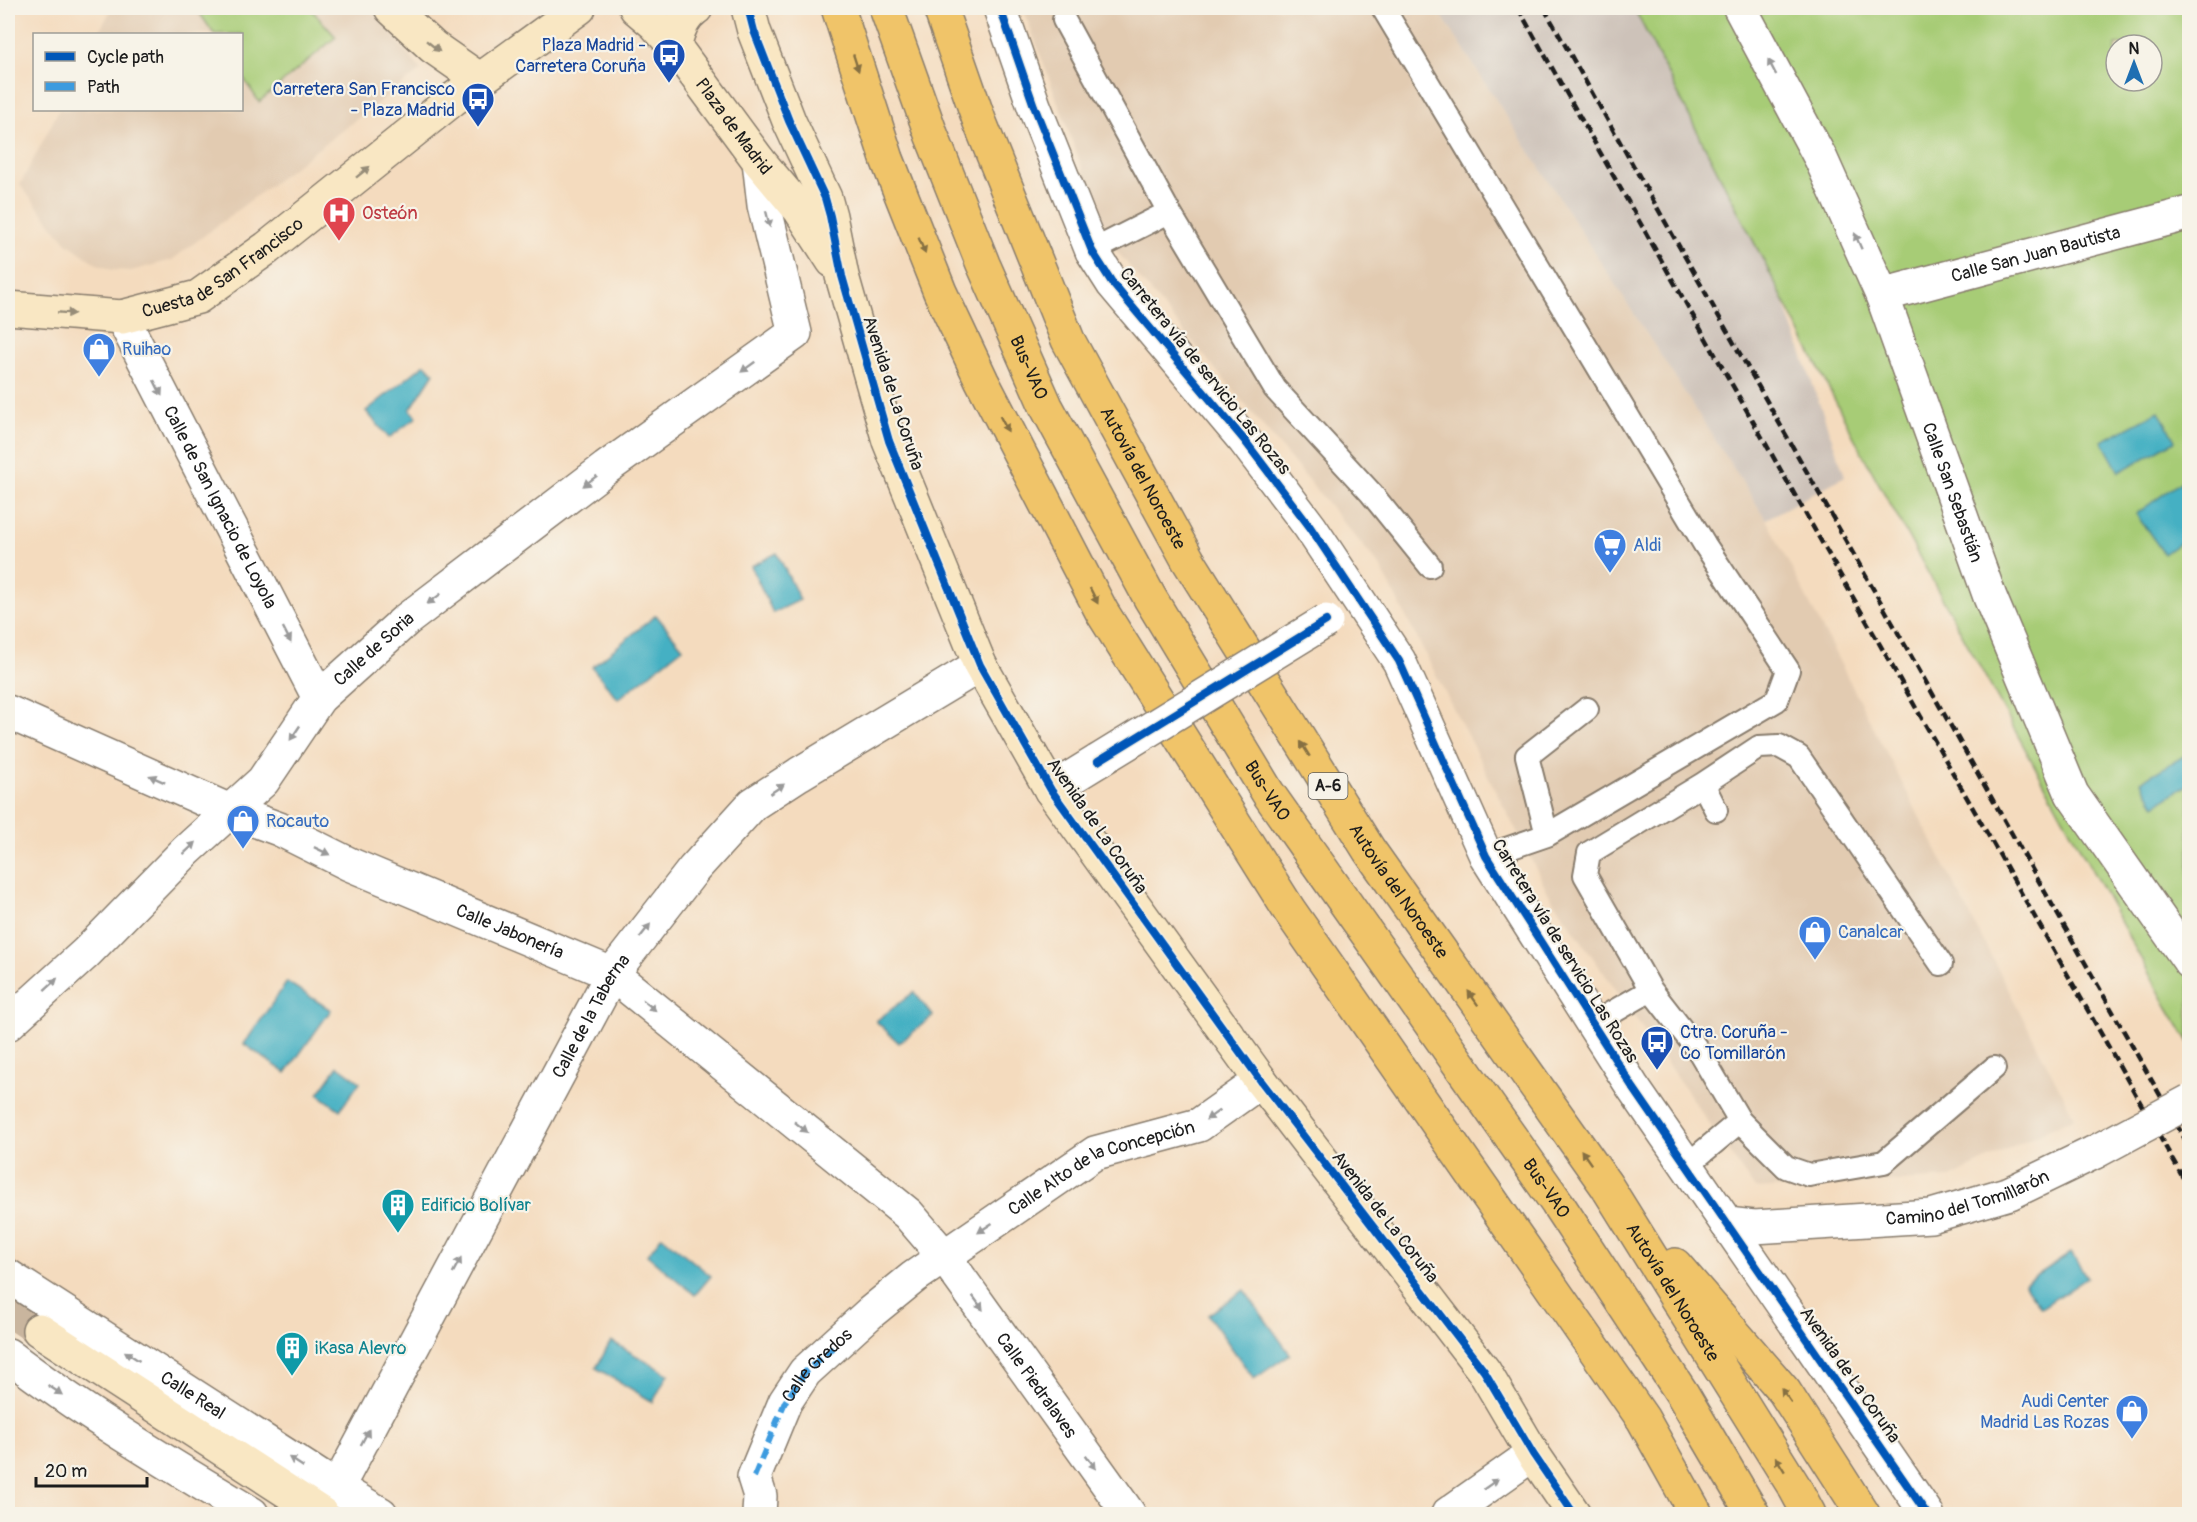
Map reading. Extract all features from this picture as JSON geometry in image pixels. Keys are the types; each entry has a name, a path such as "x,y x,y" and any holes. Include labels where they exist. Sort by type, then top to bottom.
{"highway":[{"path":"838,8 887,159 940,292 986,391 1102,612 1289,910 1643,1419 1696,1515"},
{"name":"Bus-VAO","path":"886,8 935,145 982,264 1046,406 1150,598 1268,793 1557,1203 1683,1395 1753,1515"},
{"name":"Autovía del Noroeste","path":"940,8 979,120 1068,340 1188,560 1368,850 1606,1185 1795,1488 1809,1515"},
{"path":"1606,1185 1784,1391 1863,1515"}],"street":[{"path":"391,8 433,47 479,80"},
{"name":"Cuesta de San Francisco","path":"8,308 122,317 198,297 267,248 479,80 579,8"},
{"path":"636,8 655,24 675,47"},
{"path":"675,47 682,24 687,15 696,8"},
{"name":"Carretera vía de servicio Las Rozas","path":"1000,8 1034,106 1092,251 1113,284 1245,441 1310,527 1399,661 1486,856 1592,1024 1727,1224"},
{"name":"Calle San Sebastián","path":"1740,8 1821,159 1882,295 1990,597 2072,794 2190,962"},
{"name":"Avenida de La Coruña","path":"748,14 789,121 825,198 842,276 890,441 980,665 1051,790 1261,1081 1484,1371 1533,1454 1574,1515"},
{"name":"Plaza de Madrid","path":"675,47 759,161 764,205 795,333"},
{"name":"Avenida de La Coruña","path":"759,161 800,210 842,276"},
{"name":"Calle San Juan Bautista","path":"1882,295 2190,213"},
{"name":"Calle de San Ignacio de Loyola","path":"122,317 319,698"},
{"name":"Calle de Soria","path":"8,1024 86,953 186,851 262,781 319,698 406,620 606,468 795,333"},
{"path":"1051,790 1326,621 1360,603"},
{"name":"Calle de la Taberna","path":"329,1502 612,974 694,869 753,804 980,665"},
{"name":"Calle Jabonería","path":"8,712 230,811 279,830 350,864 612,974 908,1214 944,1256"},
{"name":"Calle Alto de la Concepción","path":"944,1256 1095,1153 1199,1125 1261,1081"},
{"name":"Camino del Tomillarón","path":"1727,1224 1755,1227 1931,1216 2010,1193 2095,1152 2190,1101"},
{"name":"Avenida de La Coruña","path":"1727,1224 1927,1515"},
{"name":"Calle Gredos","path":"759,1515 760,1496 754,1477 784,1402 805,1372 871,1312 944,1256"},
{"name":"Calle Piedralaves","path":"944,1256 1129,1515"},
{"name":"Calle Real","path":"8,1276 329,1502"},
{"name":"Calle Real","path":"39,1330 329,1502 381,1515"},
{"path":"8,1355 39,1379 147,1451 252,1515"},
{"path":"1448,1515 1533,1454"}],"lane":[{"path":"1383,8 1705,545 1788,670 1777,700 1547,835 1486,856"},
{"path":"1064,20 1169,213 1275,389 1371,494 1430,566"},
{"path":"1092,251 1169,213"},
{"path":"1547,835 1527,756 1587,709"},
{"path":"1941,964 1799,757 1779,746 1759,747 1589,853 1585,875 1651,990 1700,1053 1740,1121 1786,1167 1809,1175 1884,1162 1994,1068"},
{"path":"1703,784 1716,810"},
{"path":"1592,1024 1651,990"},
{"path":"1686,1166 1740,1121"}],"shaded area":[{"path":"112,8 371,8 421,70 172,260 131,271 112,270 95,263 66,242 20,185 58,111 243,111 243,33 99,33"},
{"path":"1023,8 1437,8 1766,519 2074,1117 1950,1178 1755,1189 1550,896 1380,566 1110,243"},
{"path":"1437,8 1680,8 1845,476 1766,519"}],"green space":[{"path":"196,8 310,8 336,37 259,102 243,78 243,33 213,33"},
{"path":"1634,8 2189,8 2189,1042 1862,453"}],"water":[{"path":"425,364 434,373 410,410 417,417 389,438 366,411"},
{"path":"2159,411 2175,441 2119,472 2102,441"},
{"path":"2189,476 2189,536 2164,554 2136,514"},
{"path":"777,553 800,600 773,613 751,566"},
{"path":"656,615 683,648 618,699 592,667"},
{"path":"2189,753 2189,784 2155,805 2141,781"},
{"path":"287,982 331,1010 286,1073 244,1044"},
{"path":"914,992 933,1016 899,1043 876,1021"},
{"path":"338,1066 360,1082 340,1110 318,1094"},
{"path":"662,1236 711,1276 695,1295 647,1255"},
{"path":"2071,1253 2087,1277 2041,1308 2024,1284"},
{"path":"1244,1290 1290,1354 1254,1379 1208,1315"},
{"path":"611,1341 668,1374 653,1402 596,1368"}],"tunnel":[{"path":"8,1309 39,1330"}],"railway":[{"path":"1518,8 2190,1190"},
{"path":"1544,8 2190,1148"}],"marked path":[{"path":"754,1477 785,1402 805,1372 833,1348"}],"cycle path":[{"path":"748,8 754,31 789,121 825,198 842,276 889,441 980,665 1051,790 1261,1081 1484,1371 1533,1454 1574,1514"},
{"path":"1000,8 1034,106 1092,251 1113,284 1245,441 1310,527 1399,661 1486,856 1632,1086 1927,1514"},
{"path":"1098,761 1326,621"}],"place":[{"name":"Plaza Madrid - Carretera Coruña","path":"669,84"},
{"name":"Carretera San Francisco - Plaza Madrid","path":"478,128"},
{"name":"Osteón","path":"339,242"},
{"name":"Ruihao","path":"99,378"},
{"name":"Aldi","path":"1610,574"},
{"name":"Rocauto","path":"243,850"},
{"name":"Canalcar","path":"1815,961"},
{"name":"Ctra. Coruña - Cº Tomillarón","path":"1657,1071"},
{"name":"Edificio Bolívar","path":"398,1234"},
{"name":"iKasa Alevro","path":"292,1377"},
{"name":"Audi Center Madrid Las Rozas","path":"2132,1440"}]}
